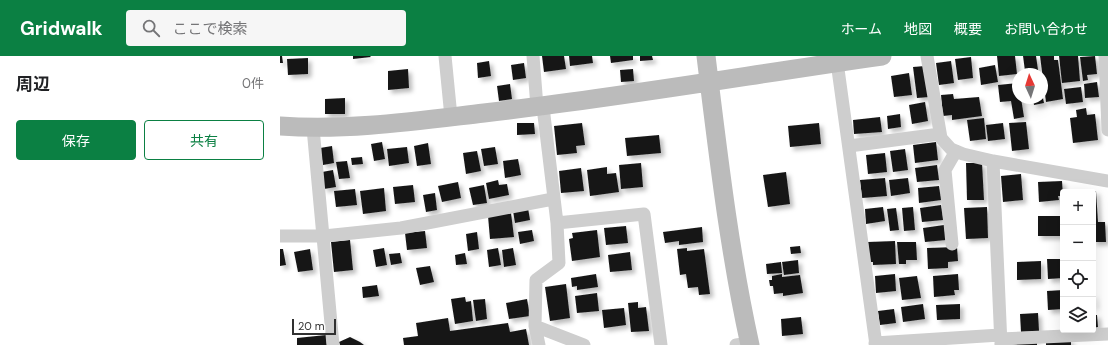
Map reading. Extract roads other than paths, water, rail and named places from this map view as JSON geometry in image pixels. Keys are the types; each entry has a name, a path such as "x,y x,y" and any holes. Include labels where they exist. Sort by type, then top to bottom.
{"street":[{"path":"445,56 451,117"},
{"path":"533,56 553,199 560,263 536,280 535,326 539,345"},
{"path":"706,56 730,244 745,344"},
{"path":"280,126 313,128 376,124 540,107 882,56"},
{"path":"927,56 941,138 951,148 963,154 993,161 1108,181"},
{"path":"1105,56 1108,130"},
{"path":"837,62 875,344 1000,340 1108,334"},
{"path":"313,128 333,345"},
{"path":"849,146 940,134"},
{"path":"952,244 944,170 956,151"},
{"path":"993,161 1000,340"},
{"path":"280,236 324,236 401,228 553,199"},
{"path":"556,223 644,214 661,345"},
{"path":"535,326 584,345"}]}
